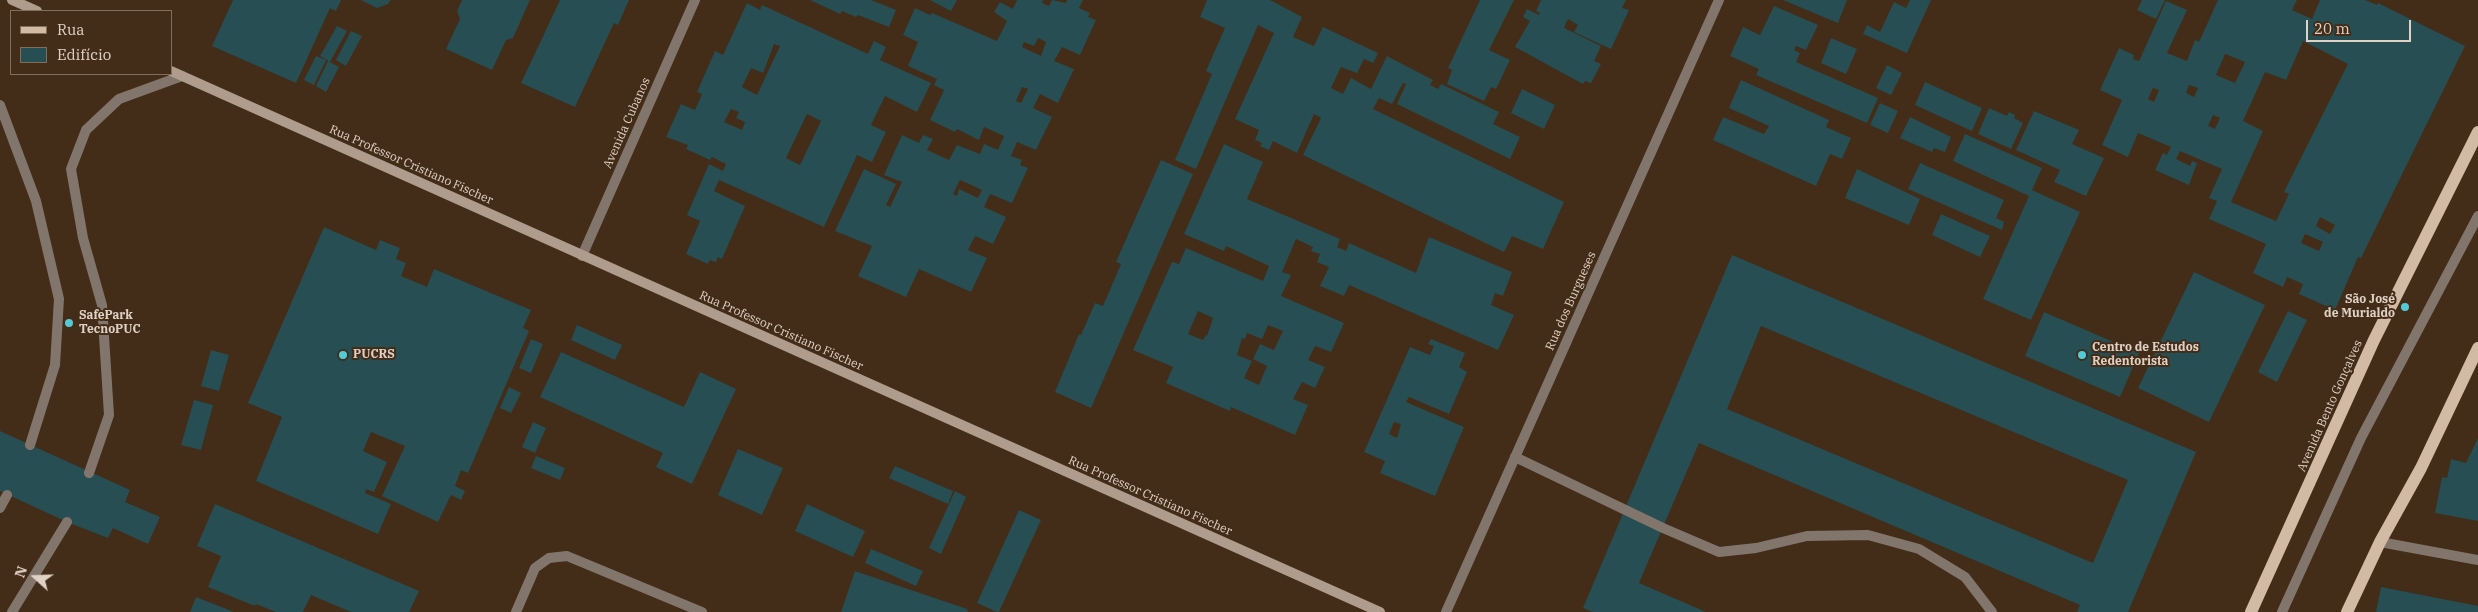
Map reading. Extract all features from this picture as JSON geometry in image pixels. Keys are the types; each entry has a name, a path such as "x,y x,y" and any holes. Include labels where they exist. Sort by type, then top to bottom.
{"main road":[{"path":"12,0 35,10"},
{"name":"Rua Professor Cristiano Fischer","path":"172,71 1380,612"},
{"name":"Avenida Bento Gonçalves","path":"2251,612 2374,340 2478,132"},
{"path":"2347,612 2380,542 2421,468 2478,348"}],"street":[{"name":"Avenida Cubanos","path":"582,256 695,0"},
{"name":"Rua dos Burgueses","path":"1446,612 1719,0"},
{"path":"89,473 109,415 102,305 83,238 71,169 86,130 118,99 182,76"},
{"path":"0,105 36,201 59,299 55,365 30,445"},
{"path":"2282,612 2360,438 2478,216"},
{"path":"1515,456 1663,528 1719,552 1756,548 1807,536 1868,536 1919,549 1965,577 1992,612"},
{"path":"0,508 7,495"},
{"path":"12,612 67,522"},
{"path":"2380,542 2478,560"},
{"path":"516,612 535,568 549,558 568,556 702,612"}],"building":[{"path":"233,0 341,0 336,11 330,8 296,83 212,46"},
{"path":"361,0 391,0 388,4 377,8"},
{"path":"462,0 530,0 513,38 506,40 492,70 446,49 460,19 457,11"},
{"path":"560,0 629,0 618,25 614,23 575,107 521,83"},
{"path":"810,0 871,0 896,10 889,27 858,15 856,17 842,11 840,14"},
{"path":"930,0 957,0 951,11"},
{"path":"1017,0 1043,0 1042,3 1049,6 1052,0 1066,3 1067,0 1083,0 1079,8 1090,13 1088,17 1096,20 1080,55 1062,47 1054,61 1074,69 1058,103 1040,94 1033,108 1052,117 1036,150 1017,142 1011,156 1022,160 1020,165 1028,168 1012,203 990,194 984,207 1006,217 993,244 975,236 968,250 987,258 971,292 919,269 906,297 858,276 872,246 835,231 864,169 896,184 886,205 890,207 902,182 884,175 902,135 919,143 923,135 933,139 927,150 949,160 957,145 980,154 984,144 998,150 1004,136 984,127 979,140 957,129 955,132 930,120 944,90 934,85 937,79 908,66 918,42 903,35 915,8 930,15 932,13 997,41 1007,21 994,12 1000,2 1013,9","holes":["1038,38 1046,42 1041,56 1022,47 1024,42 1034,46","1022,87 1028,89 1021,103 1016,101","960,180 982,190 978,198 959,189 957,196 953,194"]},
{"path":"1207,0 1270,0 1302,17 1293,37 1314,46 1323,27 1378,53 1373,63 1364,59 1357,73 1341,67 1331,88 1343,94 1351,78 1371,89 1387,56 1433,80 1430,85 1438,89 1441,84 1499,112 1493,124 1520,137 1510,159 1397,104 1406,84 1403,83 1392,104 1379,98 1373,109 1564,202 1543,249 1512,236 1504,252 1303,155 1321,118 1314,114 1297,153 1273,141 1269,150 1260,146 1262,143 1255,140 1259,130 1235,119 1274,33 1258,25 1196,169 1175,160 1212,74 1206,71 1225,28 1200,17"},
{"path":"1480,0 1514,0 1489,50 1510,60 1496,89 1491,87 1484,101 1447,84 1452,70 1448,68"},
{"path":"1541,0 1626,0 1622,8 1629,10 1611,49 1574,32 1578,25 1568,19 1564,28 1601,46 1594,61 1601,64 1591,83 1585,81 1583,84 1515,47 1530,21 1523,17 1527,9 1539,15 1540,13 1536,11"},
{"path":"1783,0 1847,0 1838,23"},
{"path":"1910,0 1931,0 1907,53 1863,34 1867,25 1880,32 1894,2 1906,8"},
{"path":"2142,0 2165,0 2156,19 2137,10"},
{"path":"2218,0 2297,0 2292,10 2312,19 2320,0 2365,0 2377,5 2378,3 2465,46 2361,258 2358,257 2335,310 2299,294 2303,284 2287,277 2283,287 2253,273 2266,244 2209,219 2217,201 2209,198 2222,169 2180,151 2176,159 2190,166 2192,161 2197,163 2189,185 2155,170 2163,153 2167,155 2171,147 2138,133 2128,157 2102,145 2122,100 2100,90 2119,48 2134,55 2133,59 2139,61 2166,1 2187,10 2167,53 2187,61 2195,40 2199,42","holes":["2303,41 2348,64 2284,192 2289,194 2276,221 2231,202 2263,131 2243,121 2265,72 2286,80","2225,54 2245,62 2235,83 2216,75","2189,85 2198,88 2194,97 2186,93","2153,88 2159,90 2154,102 2148,99","2213,115 2220,118 2215,129 2208,126","2320,217 2335,225 2330,234 2316,226","2305,234 2323,242 2319,251 2301,243"]},
{"path":"747,3 760,10 762,5 868,54 874,41 886,47 880,60 931,83 917,112 885,96 871,125 886,132 872,162 857,155 824,227 719,180 714,191 745,206 722,259 718,257 716,262 710,260 708,264 686,254 700,221 687,215 709,164 723,171 726,164 712,157 710,160 686,149 688,145 666,137 681,104 695,110 702,94 697,92 715,51 723,55","holes":["774,44 780,46 757,95 742,87 751,68 763,73","731,109 739,112 736,118 745,122 742,130 724,122","807,114 821,121 800,165 786,158"]},
{"path":"1774,6 1818,25 1806,50 1796,46 1794,50 1800,53 1796,62 1878,98 1867,123 1756,75 1759,69 1730,56 1743,27 1760,35"},
{"path":"337,26 347,31 330,62 320,56"},
{"path":"351,31 362,36 346,66 336,60"},
{"path":"1831,38 1857,49 1846,74 1821,63"},
{"path":"316,56 326,60 314,85 304,80"},
{"path":"328,61 339,67 326,92 316,86"},
{"path":"1887,65 1902,73 1891,95 1876,88"},
{"path":"1741,80 1829,120 1826,127 1851,138 1842,159 1830,154 1816,186 1713,140 1723,117 1764,134 1769,126 1729,108"},
{"path":"1925,82 1982,108 1972,131 1915,105"},
{"path":"1522,89 1555,105 1544,129 1511,113"},
{"path":"1880,103 1898,111 1888,133 1870,125"},
{"path":"1989,108 2007,116 2009,112 2015,115 2014,118 2023,123 2011,149 1978,134"},
{"path":"2034,111 2079,130 2072,144 2104,158 2086,196 2054,182 2060,170 2016,150"},
{"path":"1910,117 1951,137 1945,152 1934,148 1932,152 1900,138"},
{"path":"1965,134 2042,168 2032,190 2080,212 2031,320 1983,299 2029,196 1953,161"},
{"path":"1224,144 1263,162 1247,199 1340,239 1337,247 1346,251 1349,243 1416,273 1429,237 1512,272 1503,296 1495,293 1491,305 1514,315 1498,350 1349,285 1344,296 1320,286 1329,267 1317,262 1320,254 1311,251 1313,247 1296,239 1282,272 1291,275 1281,296 1344,323 1331,352 1315,346 1308,360 1325,367 1315,388 1302,382 1293,399 1308,405 1295,435 1231,407 1230,411 1166,383 1173,367 1133,350 1172,262 1179,264 1186,248 1263,281 1269,266 1226,246 1224,251 1184,234","holes":["1198,311 1213,318 1207,336 1203,340 1188,334","1268,325 1283,331 1274,350 1260,344 1253,359 1267,366 1259,385 1244,378 1252,361 1237,355 1242,338 1245,339 1247,333 1262,339"]},
{"path":"1161,160 1193,174 1091,408 1055,392 1079,334 1081,335 1095,303 1103,306 1121,264 1116,262"},
{"path":"1920,163 2004,200 1996,218 2004,222 2002,230 1908,189"},
{"path":"1857,169 1920,199 1909,225 1845,198"},
{"path":"1941,214 1990,236 1980,257 1932,235"},
{"path":"324,227 376,250 380,240 400,248 396,259 406,263 401,276 427,287 434,269 531,310 523,328 529,331 468,473 461,470 455,486 465,491 461,500 451,495 438,522 382,496 405,446 371,432 363,451 387,462 374,492 366,489 365,493 391,504 378,534 256,481 282,417 248,403"},
{"path":"1732,255 2196,452 2128,612 2077,612 2080,605 1699,443 1639,583 1706,612 1593,612 1583,608","holes":["1761,326 2128,480 2093,563 1727,409"]},
{"path":"2194,272 2265,305 2209,422 2138,388"},
{"path":"2288,311 2307,320 2277,382 2258,372"},
{"name":"Centro de Estudos Redentorista","path":"2044,312 2139,353 2120,397 2025,356"},
{"path":"577,325 622,345 615,360 571,340"},
{"path":"531,339 543,344 531,373 519,368"},
{"path":"1431,339 1465,353 1459,367 1467,372 1449,414 1409,397 1406,402 1464,427 1435,496 1380,473 1385,461 1364,452 1410,347 1430,355 1434,346 1428,344","holes":["1394,422 1401,424 1397,438 1389,434"]},
{"path":"211,350 229,355 219,391 201,386"},
{"path":"561,352 684,407 700,372 736,389 692,484 656,467 663,453 540,397"},
{"path":"509,387 521,393 511,413 500,408"},
{"path":"194,400 213,405 201,450 181,445"},
{"path":"533,422 546,428 535,453 522,447"},
{"path":"0,431 130,490 125,502 160,517 148,544 113,528 108,538 67,522 0,491"},
{"path":"2478,438 2478,521 2435,513 2442,477 2447,478 2451,459 2466,463"},
{"path":"738,449 783,468 762,515 718,495"},
{"path":"536,456 565,468 560,480 531,468"},
{"path":"895,466 953,491 948,504 889,478"},
{"path":"955,491 966,497 941,554 929,548"},
{"path":"215,504 419,591 409,612 351,612 311,595 303,612 276,612 256,604 255,606 208,587 221,556 197,546"},
{"path":"807,504 865,531 853,557 795,531"},
{"path":"1019,510 1041,520 999,612 997,612 977,603"},
{"path":"871,549 923,571 916,586 865,563"},
{"path":"855,571 967,609 968,612 841,612"},
{"path":"2381,587 2478,606 2478,612 2376,612"},
{"path":"196,597 234,612 190,612"}],"place":[{"name":"São José de Murialdo","path":"2405,307"},
{"name":"SafePark TecnoPUC","path":"69,323"},
{"name":"PUCRS","path":"343,355"},
{"name":"Centro de Estudos Redentorista","path":"2082,355"}]}
